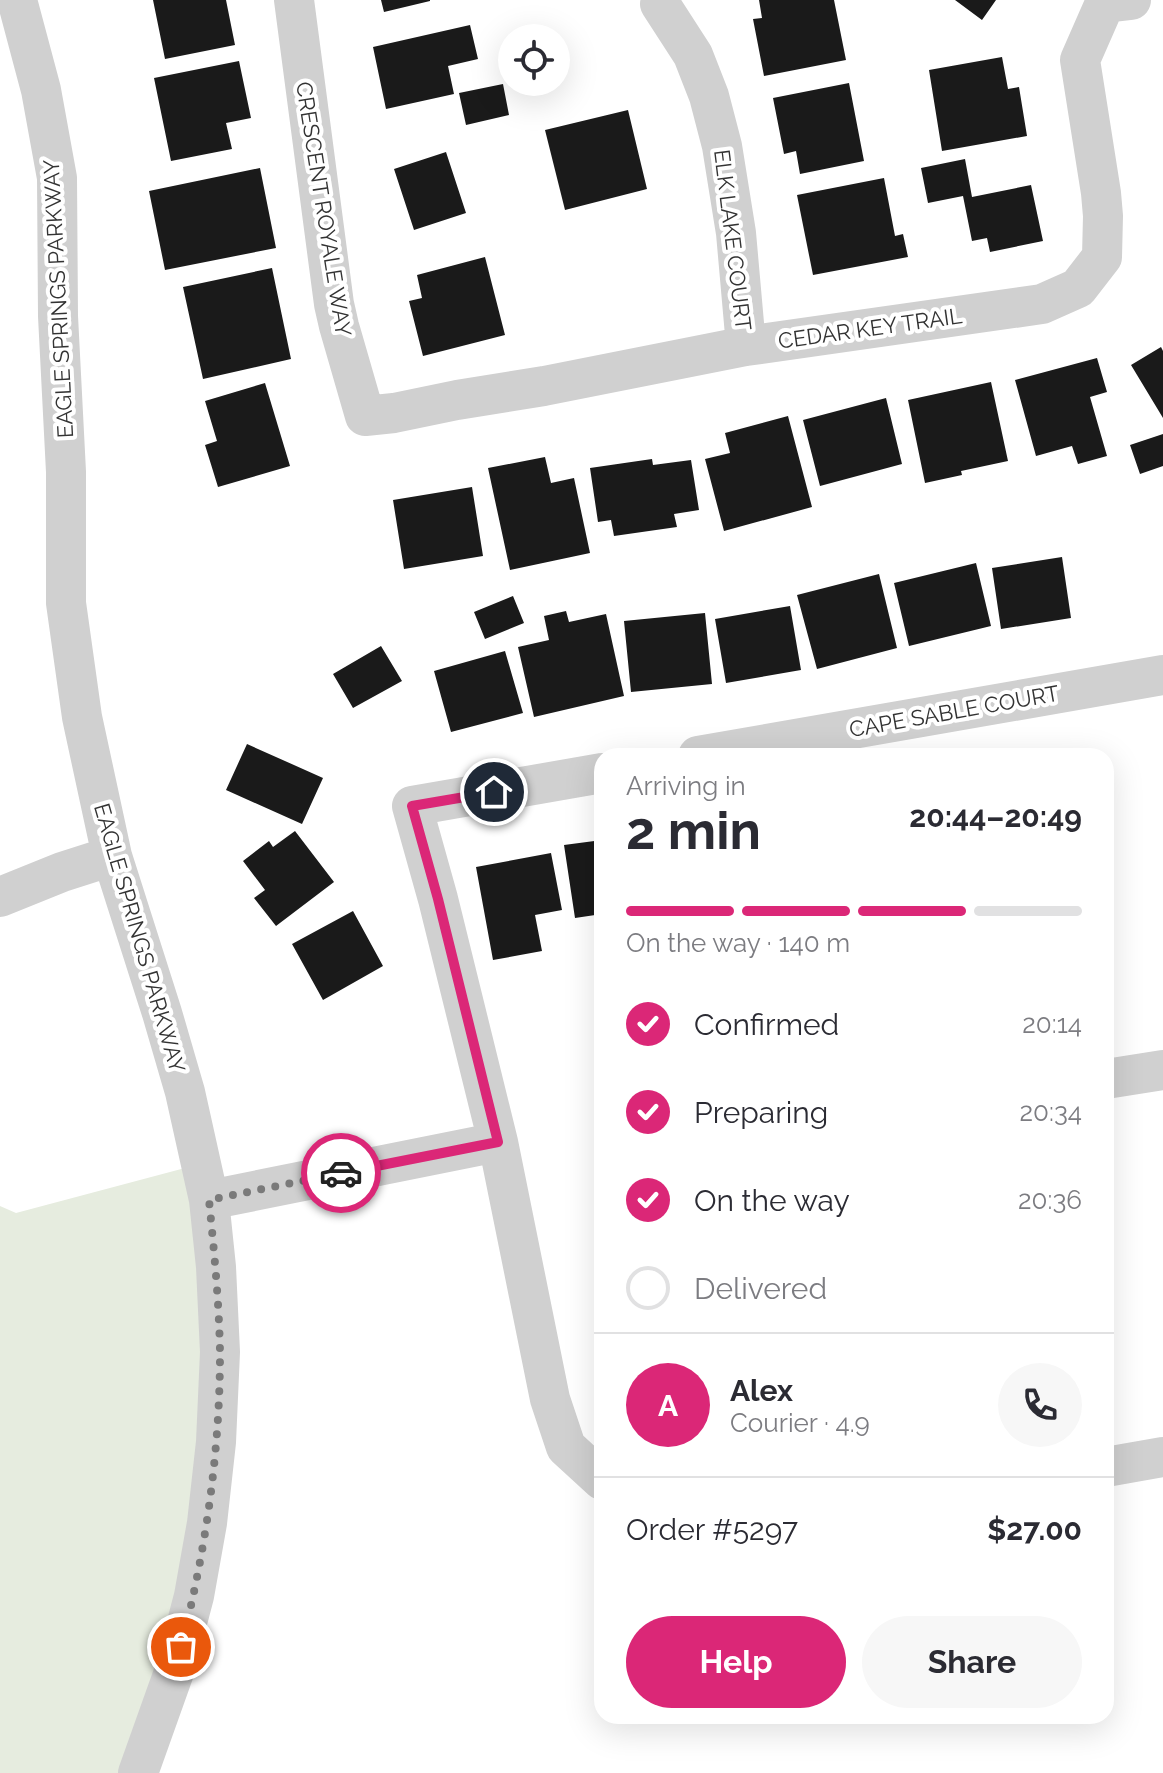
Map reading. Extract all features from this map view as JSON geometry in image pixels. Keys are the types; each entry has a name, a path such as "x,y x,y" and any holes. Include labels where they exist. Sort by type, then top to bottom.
{"street":[{"name":"EAGLE SPRINGS PARKWAY","path":"17,0 41,90 57,178 58,316 66,472 66,603 82,717 112,856 177,1065 209,1200 216,1267 220,1352 216,1442 207,1523 194,1596 174,1672 138,1773"},
{"name":"CRESCENT ROYALE WAY","path":"294,0 334,304 365,416"},
{"name":"CEDAR KEY TRAIL","path":"365,416 544,386 746,346 1042,304 1078,288 1102,257 1103,216 1080,60 1118,2"},
{"name":"ELK LAKE COURT","path":"660,4 693,55 709,96 722,146 736,233 746,346"},
{"name":"CAPE SABLE COURT","path":"744,748 1163,675"},
{"path":"594,774 412,806 498,1142 550,1399 566,1447 594,1473"},
{"path":"0,897 50,876 112,856"},
{"path":"1114,1078 1163,1070"},
{"path":"209,1200 498,1142"},
{"path":"1114,1466 1163,1457"}],"shaded area":[{"path":"185,1168 199,1265 203,1332 202,1399 188,1532 176,1594 159,1654 121,1773 0,1773 0,1206 16,1213"}],"building":[{"path":"153,0 226,0 235,45 165,59"},
{"path":"381,0 430,0 430,1 384,12"},
{"path":"759,0 834,0 846,60 764,76 753,19 762,18"},
{"path":"955,0 996,0 982,20"},
{"path":"470,25 478,59 448,66 454,94 386,109 373,47"},
{"path":"1002,57 1008,89 1019,87 1027,136 942,151 929,70"},
{"path":"239,61 251,118 226,123 232,149 171,161 154,78"},
{"path":"849,83 864,161 800,174 796,151 784,154 773,98"},
{"path":"498,85 498,96 505,96 509,115 466,125 459,93"},
{"path":"628,110 647,189 565,210 545,130"},
{"path":"446,152 466,213 414,230 394,169"},
{"path":"965,159 972,197 1031,185 1043,241 990,252 987,238 972,241 963,196 928,203 921,168"},
{"path":"260,168 276,248 165,270 149,191"},
{"path":"884,178 895,236 903,234 908,257 813,275 797,195"},
{"path":"485,257 505,335 423,356 409,301 422,298 417,275"},
{"path":"272,268 291,359 203,379 183,287"},
{"path":"1161,347 1163,351 1163,418 1131,365"},
{"path":"1097,358 1107,392 1090,397 1107,456 1078,464 1072,446 1036,456 1015,380"},
{"path":"991,382 1008,461 925,483 908,400"},
{"path":"265,383 290,466 218,487 205,445 217,441 205,401"},
{"path":"886,398 902,464 820,486 803,420"},
{"path":"788,416 812,507 724,531 705,459 730,453 725,433"},
{"path":"1163,434 1163,466 1140,474 1130,445"},
{"path":"545,457 551,483 574,478 590,553 510,570 488,468"},
{"path":"652,459 653,465 691,460 699,510 674,514 677,527 614,536 611,520 598,522 590,468"},
{"path":"472,487 483,556 404,569 393,500"},
{"path":"1062,557 1071,618 1001,629 992,568"},
{"path":"976,563 991,626 909,646 894,583"},
{"path":"879,574 897,648 817,669 797,595"},
{"path":"513,596 524,623 485,639 474,612"},
{"path":"790,606 801,670 726,683 715,619"},
{"path":"566,611 569,622 606,614 624,696 534,717 518,647 549,640 544,616"},
{"path":"705,613 712,684 631,692 624,621"},
{"path":"381,646 402,681 353,708 333,674"},
{"path":"505,651 523,713 451,732 434,671"},
{"path":"247,744 323,778 302,824 226,790"},
{"path":"295,831 334,882 276,926 254,898 265,890 243,861 269,841 273,847"},
{"path":"594,841 594,915 575,918 564,845"},
{"path":"551,853 562,910 535,915 542,951 493,960 476,867"},
{"path":"353,911 383,966 323,1000 292,944"}],"way so far":[{"path":"181,1647 207,1523 216,1442 220,1352 209,1200 341,1173"}],"route":[{"path":"341,1173 498,1142 412,806 494,792"}]}
